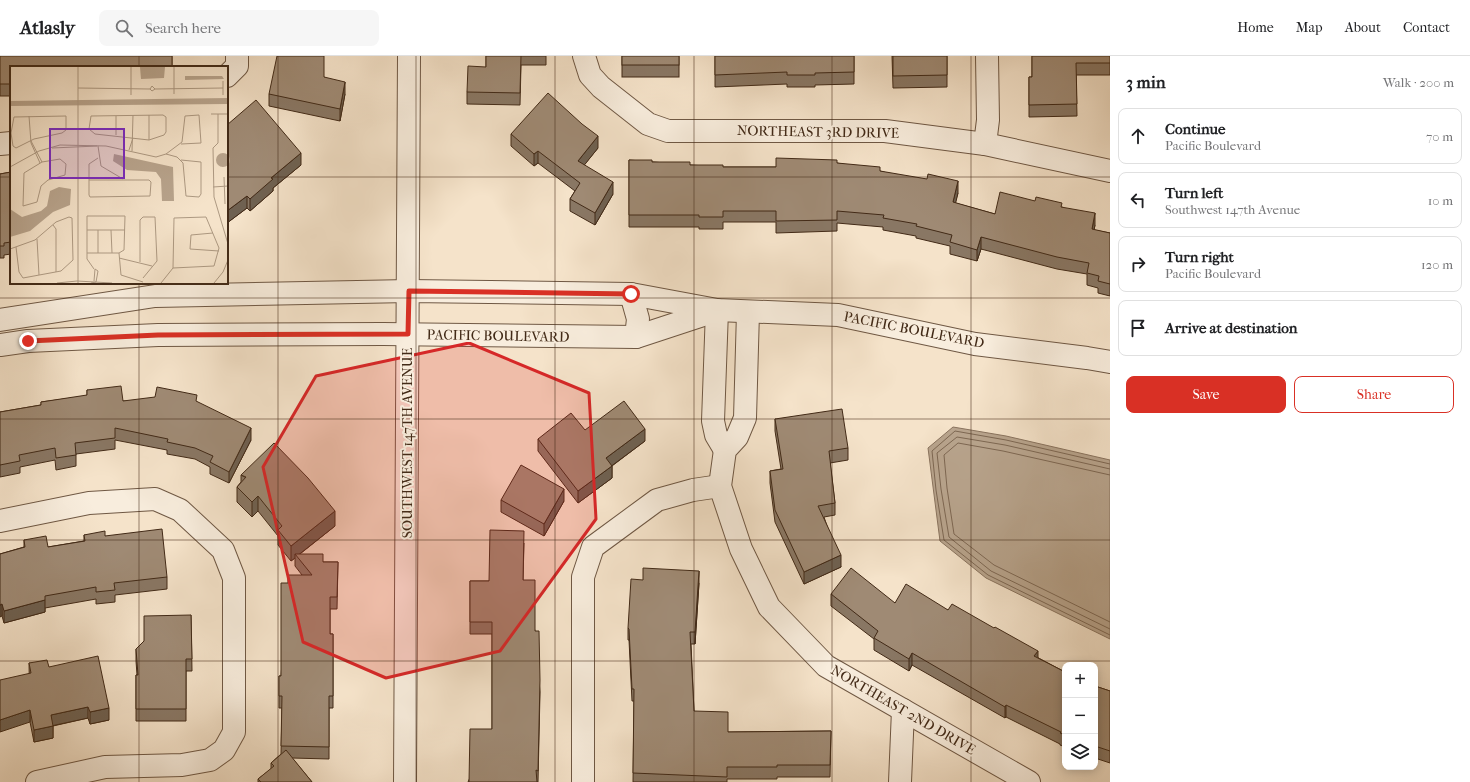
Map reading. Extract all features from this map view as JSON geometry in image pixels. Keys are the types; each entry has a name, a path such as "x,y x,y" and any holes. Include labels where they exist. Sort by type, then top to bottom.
{"street":[{"name":"SOUTHWEST 147TH AVENUE","path":"405,782 409,291 409,56"},
{"path":"985,144 988,120 987,56"},
{"name":"NORTHEAST 3RD DRIVE","path":"587,65 601,86 648,124 668,131 885,131 985,144 1110,171"},
{"path":"0,144 10,143"},
{"name":"PACIFIC BOULEVARD","path":"0,320 155,296 409,291 631,294 717,310 838,315 975,344 1110,362"},
{"path":"631,294 638,319 636,337"},
{"name":"PACIFIC BOULEVARD","path":"0,345 28,341 158,335 408,334 636,337 717,310"},
{"path":"717,310 713,421 716,435 726,450"},
{"name":"NORTHEAST 2ND DRIVE","path":"748,312 745,418 737,437 726,450 720,486 741,548 769,607 826,666 1029,782"},
{"path":"582,782 583,577 593,548 656,500 693,490 720,486"},
{"path":"0,521 89,503 155,499 180,510 223,550 234,578 234,732 224,750 210,760 182,766 105,766 37,782"},
{"path":"900,782 903,710"}],"highlighted area":[{"path":"469,343 589,393 596,519 500,651 386,678 303,642 263,467 316,376"}],"water":[{"path":"953,427 1006,436 1110,460 1110,639 986,578 940,541 928,448"}],"building":[{"path":"0,56 172,56 172,66 10,66 10,84 0,84"},
{"path":"277,56 324,56 324,77 345,82 340,109 269,94"},
{"path":"486,56 521,56 520,93 467,92 468,66 486,67"},
{"path":"622,56 679,56 679,65 622,65"},
{"path":"715,56 854,56 854,72 815,73 815,75 787,75 787,72 715,75"},
{"path":"893,56 947,56 947,75 893,76"},
{"path":"1032,56 1110,56 1110,63 1076,63 1077,104 1029,105 1029,77 1032,77"},
{"path":"548,93 582,124 598,136 578,161 613,182 595,213 570,199 580,183 538,151 534,154 511,134"},
{"path":"256,100 301,153 271,178 273,179 250,199 247,196 228,210 228,124"},
{"path":"776,158 837,160 837,163 880,167 880,171 927,179 928,174 958,181 953,202 995,214 1000,192 1035,201 1036,197 1062,203 1061,207 1095,213 1092,229 1110,233 1110,284 1098,281 1099,276 1087,273 1089,263 1057,257 981,237 977,250 950,242 952,235 916,226 917,224 883,218 884,215 837,211 837,220 776,221 776,211 723,211 723,217 699,217 699,215 629,215 629,160 652,160 652,162 690,162 690,165 723,165 723,167 776,167"},
{"path":"10,172 10,242 4,243 4,246 0,246 0,174"},
{"path":"121,386 123,401 155,397 157,387 197,395 196,401 251,428 229,472 210,462 213,456 195,448 167,442 168,439 115,428 115,438 75,443 76,455 56,458 55,448 19,455 20,461 0,465 0,412 41,405 41,402 87,395 87,390"},
{"path":"624,401 645,429 606,458 612,466 578,491 538,439 571,413 585,430"},
{"path":"842,409 848,448 829,451 835,503 818,506 841,555 804,572 775,510 770,471 783,469 775,419"},
{"path":"274,443 308,478 335,511 291,546 278,530 282,526 258,496 252,502 237,487 246,477 241,475"},
{"path":"521,465 564,489 544,524 501,500"},
{"path":"162,529 167,577 114,583 115,590 96,592 96,587 45,596 45,600 4,611 2,604 0,605 0,554 25,547 24,540 46,536 48,547 85,541 84,535 105,531 105,536"},
{"path":"490,530 524,531 523,580 535,580 535,631 539,631 540,680 538,771 536,770 537,782 469,782 470,729 492,729 492,622 470,622 470,581 489,581"},
{"path":"295,554 323,554 323,562 338,562 337,597 330,597 330,634 333,634 333,696 329,696 329,747 281,746 282,696 279,696 279,676 281,676 281,583 288,583 288,575 312,575"},
{"path":"643,568 699,571 695,632 690,632 694,711 728,712 728,732 831,731 830,765 727,767 727,777 633,773 634,689 632,689 628,628 631,579 643,580"},
{"path":"851,568 895,603 906,584 948,610 952,604 1038,651 1034,656 1062,670 1062,734 1006,705 1005,707 912,653 909,659 874,638 878,631 831,594"},
{"path":"191,615 192,659 186,659 186,709 136,709 136,675 138,675 136,649 144,641 144,616"},
{"path":"98,656 109,708 90,712 88,707 51,715 53,726 34,730 30,710 0,720 0,680 31,673 29,663 47,660 49,667"},
{"path":"1098,687 1110,691 1110,751 1098,747"},
{"path":"286,750 312,782 261,782 258,779 274,766 271,763"}],"route":[{"path":"28,341 158,335 408,334 409,291 631,294"}]}
